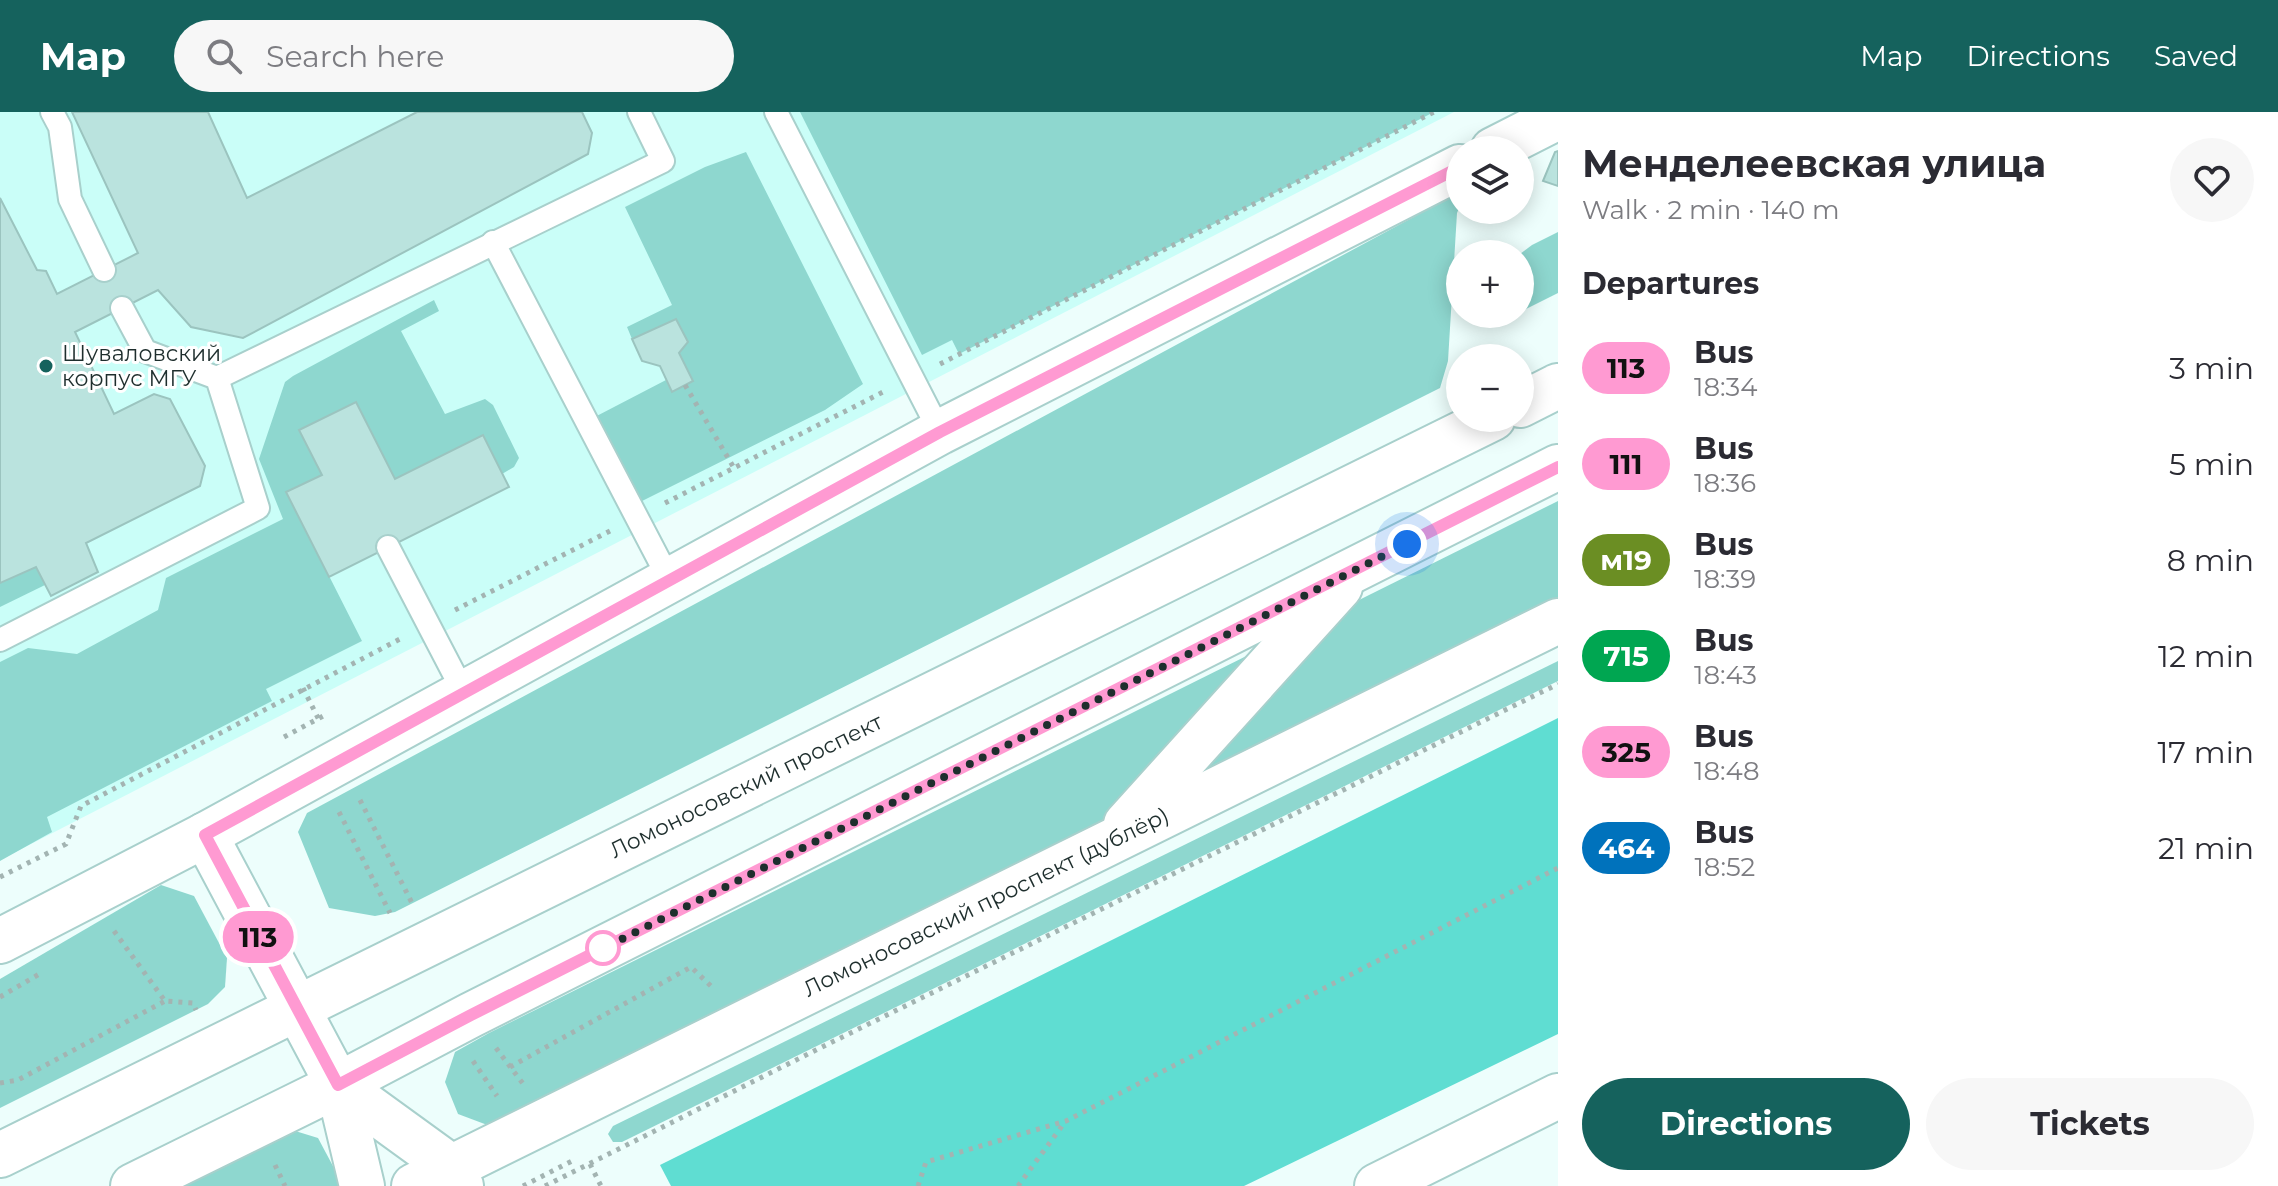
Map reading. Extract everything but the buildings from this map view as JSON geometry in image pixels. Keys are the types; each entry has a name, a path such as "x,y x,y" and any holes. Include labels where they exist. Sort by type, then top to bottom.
{"street":[{"path":"1521,136 1558,117"},
{"path":"2,936 96,892 205,835 940,432 1446,174"},
{"path":"1534,398 1558,386"},
{"name":"Ломоносовский проспект","path":"0,1155 1465,432"},
{"path":"133,1186 1558,467"},
{"path":"1111,841 1356,569"},
{"name":"Ломоносовский проспект (дублёр)","path":"442,1180 1111,841 1558,621"},
{"path":"205,835 338,1085 362,1186"},
{"path":"338,1085 442,1180"},
{"path":"1388,1184 1558,1096"}],"lane":[{"path":"52,112 60,127 70,199 104,270"},
{"path":"122,308 145,351 217,378 663,161 639,112"},
{"path":"776,112 940,432"},
{"path":"493,242 670,581"},
{"path":"0,640 258,508 217,378"},
{"path":"388,547 464,693"}],"path":[{"path":"0,877 66,844 81,806 303,688 1434,112"},
{"path":"685,385 734,468"},
{"path":"545,1186 1558,684"},
{"path":"66,844 96,892 114,930 165,1001"},
{"path":"918,1186 926,1162 1066,1121 1558,868"},
{"path":"510,1067 691,967"},
{"path":"0,1083 18,1080 165,1001 193,1003 215,1049"},
{"path":"1018,1186 1066,1121"},
{"path":"255,1125 285,1186"},
{"path":"590,1164 601,1186"}],"shaded area":[{"path":"0,112 1454,112 0,860"},
{"path":"800,112 1434,112 959,354 952,340 922,355"},
{"path":"746,152 863,384 825,410 630,507 589,420 666,380 672,392 693,381 679,353 688,342 676,319 632,339 627,327 672,305 625,207 705,167"},
{"path":"1446,200 1446,224 1456,224 1455,240 1446,240 1446,328 1450,328 1446,368 1440,388 395,912 375,916 329,908 298,832 307,813"},
{"path":"1558,232 1558,293 1534,305 1534,244"},
{"path":"434,300 439,311 401,331 445,414 485,399 493,405 519,458 514,467 502,474 483,435 395,479 356,402 300,430 322,475 287,493 362,641 266,689 272,701 47,817 52,832 0,861 0,662 28,648 77,654 158,610 166,578 283,519 259,459 285,382"},
{"path":"1558,501 1558,600 490,1126 458,1114 445,1082 455,1052 489,1033"},
{"path":"36,567 45,585 0,607 0,583"},
{"path":"1558,661 1558,681 622,1142 613,1142 608,1134 613,1126"},
{"path":"1558,718 1558,1034 1244,1186 671,1186 660,1165"},
{"path":"161,885 194,896 227,958 225,987 208,1004 0,1108 0,979"},
{"path":"292,1130 318,1138 342,1183 340,1186 172,1186"}],"bus line":[{"name":"113","path":"1446,174 940,432 205,835 338,1085 1558,467"}],"place":[{"name":"Шуваловский корпус МГУ","path":"46,366"}],"route":[{"path":"603,948 600,950 1407,544"}]}
